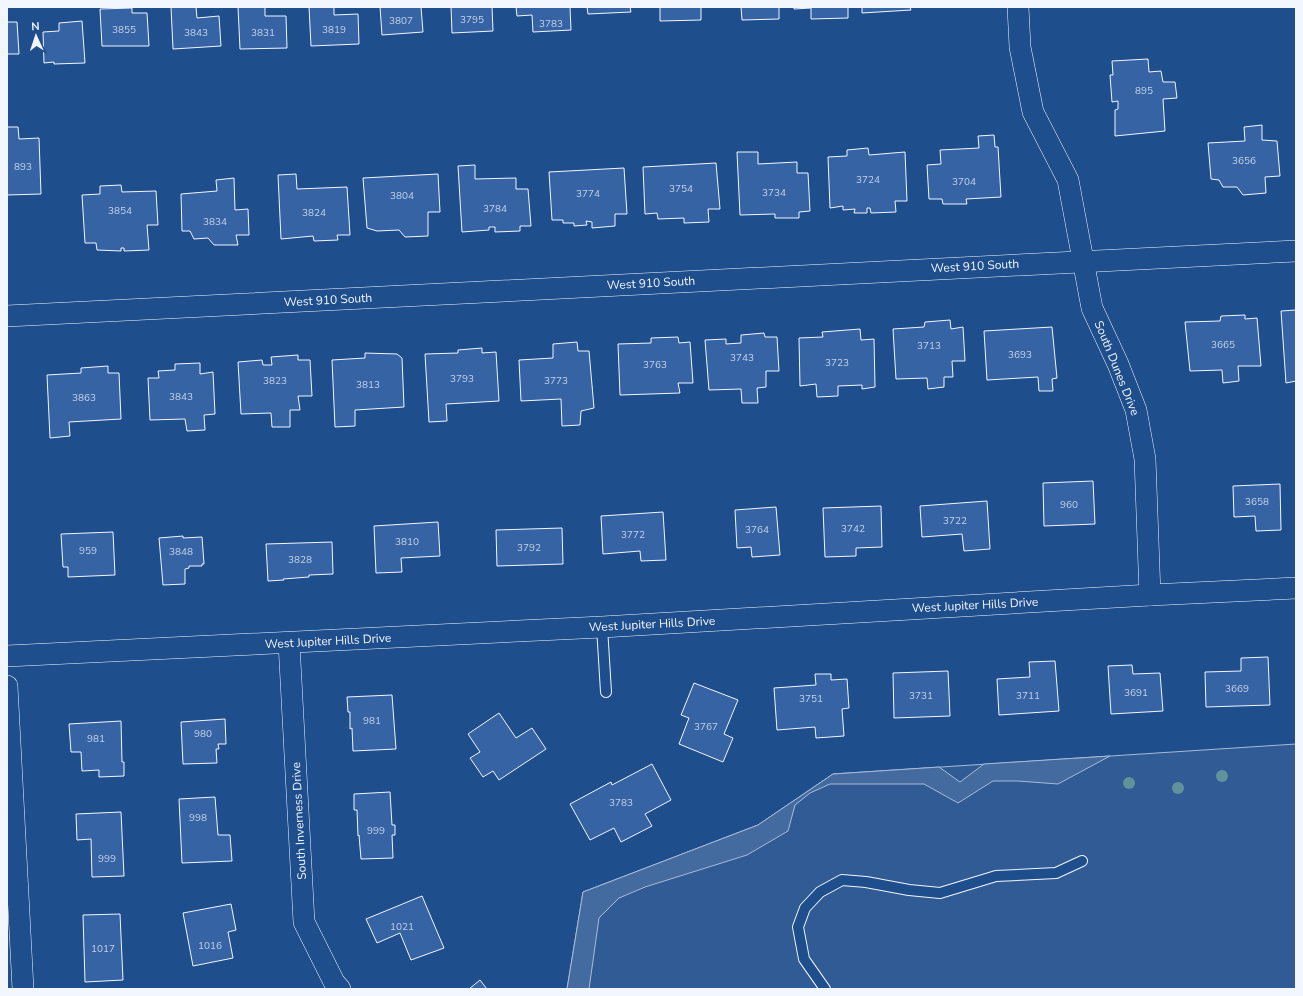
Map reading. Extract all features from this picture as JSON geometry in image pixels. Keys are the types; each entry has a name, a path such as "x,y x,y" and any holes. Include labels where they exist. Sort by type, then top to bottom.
{"street":[{"name":"South Dunes Drive","path":"1018,7 1020,47 1033,112 1068,180 1092,308 1118,364 1136,410 1145,459 1150,595"},
{"name":"West 910 South","path":"7,316 1296,250"},
{"name":"West Jupiter Hills Drive","path":"7,656 602,627 1150,595 1296,588"},
{"name":"South Inverness Drive","path":"289,643 304,922 334,982 340,989"},
{"path":"7,686 23,989"}],"lane":[{"path":"602,627 606,692"},
{"path":"825,989 804,959 798,926 804,908 820,892 842,880 940,893 996,876 1056,873 1082,861"}],"shaded area":[{"path":"1296,744 1296,989 567,989 583,892 758,825 833,774"},
{"path":"1110,756 1058,784 993,781 958,803 924,784 830,784 810,793 795,805 788,831 747,855 645,887 619,898 599,918 589,989 567,989 583,892 758,825 833,774 939,767 960,782 984,764"}],"building":[{"path":"171,7 196,7 197,18 219,16 221,46 173,49"},
{"path":"238,7 265,7 265,16 286,16 287,48 240,49"},
{"path":"309,7 334,7 334,15 358,14 359,44 311,46"},
{"path":"380,7 421,7 423,32 382,35"},
{"path":"451,7 492,7 493,31 452,33"},
{"path":"516,7 570,7 571,30 533,32 532,15 517,16"},
{"path":"587,7 630,7 631,12 588,14"},
{"path":"660,7 701,7 701,20 660,21"},
{"path":"741,7 779,7 779,19 742,20"},
{"path":"794,7 848,7 848,18 811,19 811,8 794,9"},
{"path":"862,7 910,7 911,10 862,13"},
{"path":"132,8 132,13 147,13 149,46 102,46 100,9"},
{"path":"82,21 85,63 44,63 43,32 59,31 59,23"},
{"path":"7,22 17,22 19,54 7,54"},
{"path":"1148,59 1149,72 1161,71 1163,82 1175,82 1177,98 1163,99 1165,131 1115,136 1115,110 1118,109 1118,101 1112,102 1110,75 1113,75 1112,61"},
{"path":"1262,125 1262,140 1277,141 1280,176 1265,177 1266,193 1243,195 1237,187 1223,187 1219,180 1211,179 1208,143 1245,141 1244,127"},
{"path":"7,127 18,127 19,139 39,138 41,194 7,195"},
{"path":"994,135 995,147 998,147 1001,197 966,199 967,204 943,204 942,199 929,199 927,165 941,164 940,150 979,148 978,136"},
{"path":"868,148 869,155 905,152 907,201 895,201 896,212 871,213 870,208 867,208 867,213 854,213 855,209 843,210 843,206 830,208 828,157 847,156 847,150"},
{"path":"737,152 758,152 758,164 797,162 797,173 808,173 810,211 799,212 799,218 775,218 775,214 740,215"},
{"path":"716,163 720,209 708,209 709,222 684,223 684,218 658,219 657,213 645,214 643,167"},
{"path":"475,165 475,179 516,178 516,189 528,189 531,226 520,226 520,231 495,232 495,227 489,227 489,230 462,232 458,166"},
{"path":"624,168 627,214 615,214 615,226 592,228 592,222 586,221 587,225 574,226 574,223 563,223 563,220 552,220 549,172"},
{"path":"296,174 297,189 347,187 350,235 337,235 338,240 314,241 313,236 281,239 278,175"},
{"path":"438,174 440,212 428,212 428,236 405,237 399,230 377,231 367,228 363,178"},
{"path":"234,178 235,210 248,209 249,235 236,235 238,245 214,245 208,238 194,239 190,231 182,231 181,194 217,191 216,180"},
{"path":"121,185 122,192 156,191 158,225 147,225 149,250 124,251 124,248 121,248 121,251 97,250 96,243 85,243 82,195 100,194 100,186"},
{"path":"1296,310 1296,381 1286,383 1281,311"},
{"path":"1245,315 1245,319 1257,318 1261,366 1238,366 1239,381 1223,383 1222,370 1190,371 1185,322 1220,321 1221,316"},
{"path":"950,320 951,329 963,327 965,361 952,361 953,377 944,377 944,387 928,389 927,378 896,379 893,329 924,327 925,322"},
{"path":"1052,327 1057,378 1052,379 1053,391 1039,391 1038,377 987,380 984,331"},
{"path":"860,329 861,340 874,339 875,387 862,389 862,385 838,386 838,396 817,397 816,384 800,386 799,338 823,337 822,332"},
{"path":"764,333 765,337 777,337 779,371 766,371 766,387 757,388 758,403 742,403 741,389 709,390 705,340 726,339 726,344 741,343 741,335"},
{"path":"678,337 679,343 690,342 693,383 678,383 680,393 620,395 618,344 651,343 651,338"},
{"path":"577,342 578,351 589,351 594,408 581,411 580,425 562,426 561,399 521,401 519,360 553,358 553,344"},
{"path":"482,348 482,353 496,352 499,401 446,404 447,421 429,422 425,354 458,353 458,350"},
{"path":"365,353 397,354 402,358 404,407 355,410 355,426 335,427 332,360 365,358"},
{"path":"298,355 298,360 310,360 312,396 298,396 300,410 290,410 290,427 272,427 271,413 241,414 238,362 262,360 263,365 272,365 271,357"},
{"path":"200,363 200,374 213,372 215,414 204,415 205,430 187,431 185,419 150,420 148,378 159,378 158,371 175,370 175,364"},
{"path":"108,366 108,373 119,373 121,419 69,422 70,436 50,438 47,375 81,373 81,368"},
{"path":"1093,481 1095,524 1044,526 1043,483"},
{"path":"1280,484 1281,530 1256,531 1255,516 1234,517 1233,486"},
{"path":"987,501 990,549 964,551 962,534 922,537 920,506"},
{"path":"881,506 882,547 856,548 856,556 825,557 823,508"},
{"path":"776,507 780,555 752,557 751,547 737,548 735,510"},
{"path":"663,512 666,560 641,561 640,551 603,554 601,516"},
{"path":"438,522 440,556 401,558 402,572 376,573 374,526"},
{"path":"562,528 563,564 497,566 496,530"},
{"path":"113,532 115,575 68,577 68,567 63,567 61,534"},
{"path":"183,536 183,538 202,537 204,564 202,564 202,566 189,566 189,568 185,569 185,584 163,585 159,538"},
{"path":"332,542 333,574 309,575 309,577 268,581 266,544"},
{"path":"1268,657 1270,705 1206,707 1205,672 1241,671 1241,658"},
{"path":"1055,661 1059,711 999,715 997,679 1030,677 1029,662"},
{"path":"1132,665 1133,674 1160,673 1163,711 1111,714 1108,666"},
{"path":"948,671 950,716 894,718 893,673"},
{"path":"815,674 831,674 831,680 847,679 849,708 842,709 844,736 816,738 815,727 777,730 774,688 816,685"},
{"path":"694,683 738,700 724,734 733,738 723,762 679,744 689,718 681,715"},
{"path":"392,695 396,749 353,751 352,728 350,729 350,712 348,712 347,697"},
{"path":"499,713 516,738 532,728 546,749 499,780 493,771 483,777 470,758 480,752 468,734"},
{"path":"225,719 226,744 218,744 219,749 216,749 217,763 183,764 181,722"},
{"path":"121,721 122,762 124,762 124,776 99,777 99,770 82,771 81,752 71,752 69,724"},
{"path":"652,764 671,800 645,814 652,826 621,842 614,828 590,840 570,804 611,782 612,785"},
{"path":"390,792 392,825 395,825 395,835 392,835 393,858 361,859 357,810 354,810 354,794"},
{"path":"215,797 218,835 230,835 232,861 182,863 179,799"},
{"path":"121,812 124,876 92,877 91,839 77,840 76,814"},
{"path":"422,896 444,948 411,960 400,933 377,943 366,919"},
{"path":"231,904 236,930 228,932 233,958 193,966 183,913"},
{"path":"120,914 123,980 85,982 83,915"},
{"path":"480,980 487,989 469,989"}]}
